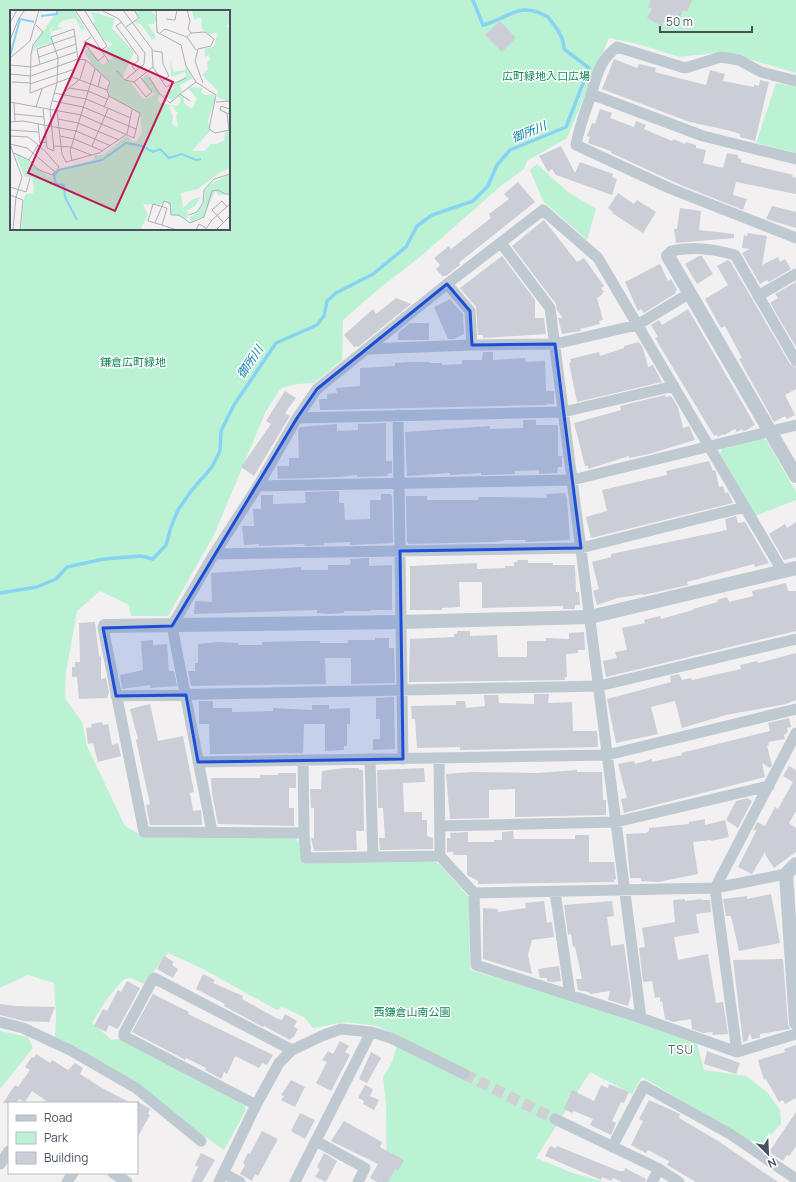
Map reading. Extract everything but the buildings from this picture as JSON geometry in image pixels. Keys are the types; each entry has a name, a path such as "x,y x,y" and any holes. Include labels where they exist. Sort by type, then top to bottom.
{"street":[{"path":"796,81 761,72 739,60 721,57 685,68 617,48 604,59 594,80 591,94 580,123 576,145 669,188 796,238"},
{"path":"591,94 703,136 796,159"},
{"path":"212,832 172,626 214,554 258,486 297,418 317,389 447,284 543,210 598,258 745,507 790,570 590,617 401,622 172,626 105,626 103,628 144,832 212,832 304,832"},
{"path":"501,243 550,308 641,1018"},
{"path":"796,361 735,255 713,249 685,248 671,251 668,256 796,476"},
{"path":"758,296 796,274"},
{"path":"447,284 470,311 472,345"},
{"path":"368,349 472,345 555,344 637,324 690,293"},
{"path":"297,418 563,412 674,386"},
{"path":"398,415 404,759"},
{"path":"258,486 572,480 796,425"},
{"path":"214,554 581,548 745,507"},
{"path":"116,696 598,686 796,639"},
{"path":"198,762 607,755 796,709"},
{"path":"736,1052 715,888 796,733"},
{"path":"439,758 440,856 474,893 476,965 641,1018 736,1052 796,1034"},
{"path":"370,759 373,858"},
{"path":"303,761 306,858 440,856"},
{"path":"440,826 616,822 769,786"},
{"path":"474,893 715,888 786,874 796,864"},
{"path":"786,874 794,950 796,1024"},
{"path":"554,892 570,995"},
{"path":"256,1106 124,1036 124,1033 153,979 154,978 292,1050"},
{"path":"0,1022 23,1028 70,1050 136,1088 201,1141"},
{"path":"240,1182 221,1178 279,1063 292,1050 324,1034 341,1029 370,1032 391,1038 464,1074"},
{"path":"295,1182 370,1032"},
{"path":"612,1147 644,1086 730,1134 796,1179"},
{"path":"554,1119 659,1169 679,1182"},
{"path":"316,1141 365,1168 358,1182"},
{"path":"0,1164 8,1152"},
{"path":"652,1182 659,1169"},
{"path":"114,1174 126,1182"}],"highlighted area":[{"path":"447,284 470,311 472,345 555,344 581,548 400,551 403,759 198,762 186,695 116,696 103,628 172,626 297,418 317,389"}],"green space":[{"path":"0,0 796,0 796,73 725,52 679,57 638,44 609,38 567,138 527,161 524,169 502,185 420,257 381,287 343,320 342,360 314,383 298,384 281,388 266,411 214,535 168,616 131,616 129,605 100,591 77,611 66,672 65,698 82,722 87,746 125,826 144,837 295,838 299,842 301,857 434,861 440,865 469,897 470,970 642,1021 697,1043 704,1070 746,1076 767,1092 780,1110 781,1124 760,1147 642,1077 632,1094 590,1072 536,1158 573,1173 604,1182 387,1182 386,1103 383,1077 392,1062 400,1036 376,1026 346,1022 313,1028 304,1017 282,1007 277,1010 201,968 168,953 144,984 131,978 124,979 107,999 92,1023 112,1040 119,1039 244,1104 246,1110 224,1150 174,1115 55,1038 56,1016 54,983 28,975 0,988"},
{"path":"776,83 796,86 796,153 756,143"},
{"path":"537,164 568,192 596,209 587,240 543,201 530,170"},
{"path":"763,438 766,440 796,492 796,500 755,516 720,454 722,449"},
{"path":"0,1031 28,1037 33,1048 0,1089"}],"waterway":[{"name":"御所川","path":"0,593 37,587 56,579 67,567 104,559 141,556 153,559 166,545 178,510 192,490 212,467 220,451 221,431 234,405 276,343 317,325 324,316 327,301 336,293 373,274 406,247 417,226 432,215 473,201 488,186 497,165 510,150 566,127 589,68 564,49 563,40 548,17 538,12 522,10 483,25 473,0"}],"tunnel":[{"path":"464,1074 555,1119"}],"district":[{"name":"TSU","path":"681,1050"}],"park label":[{"name":"広町緑地入口広場","path":"546,76"},
{"name":"鎌倉広町緑地","path":"133,362"},
{"name":"西鎌倉山南公園","path":"412,1012"}]}
